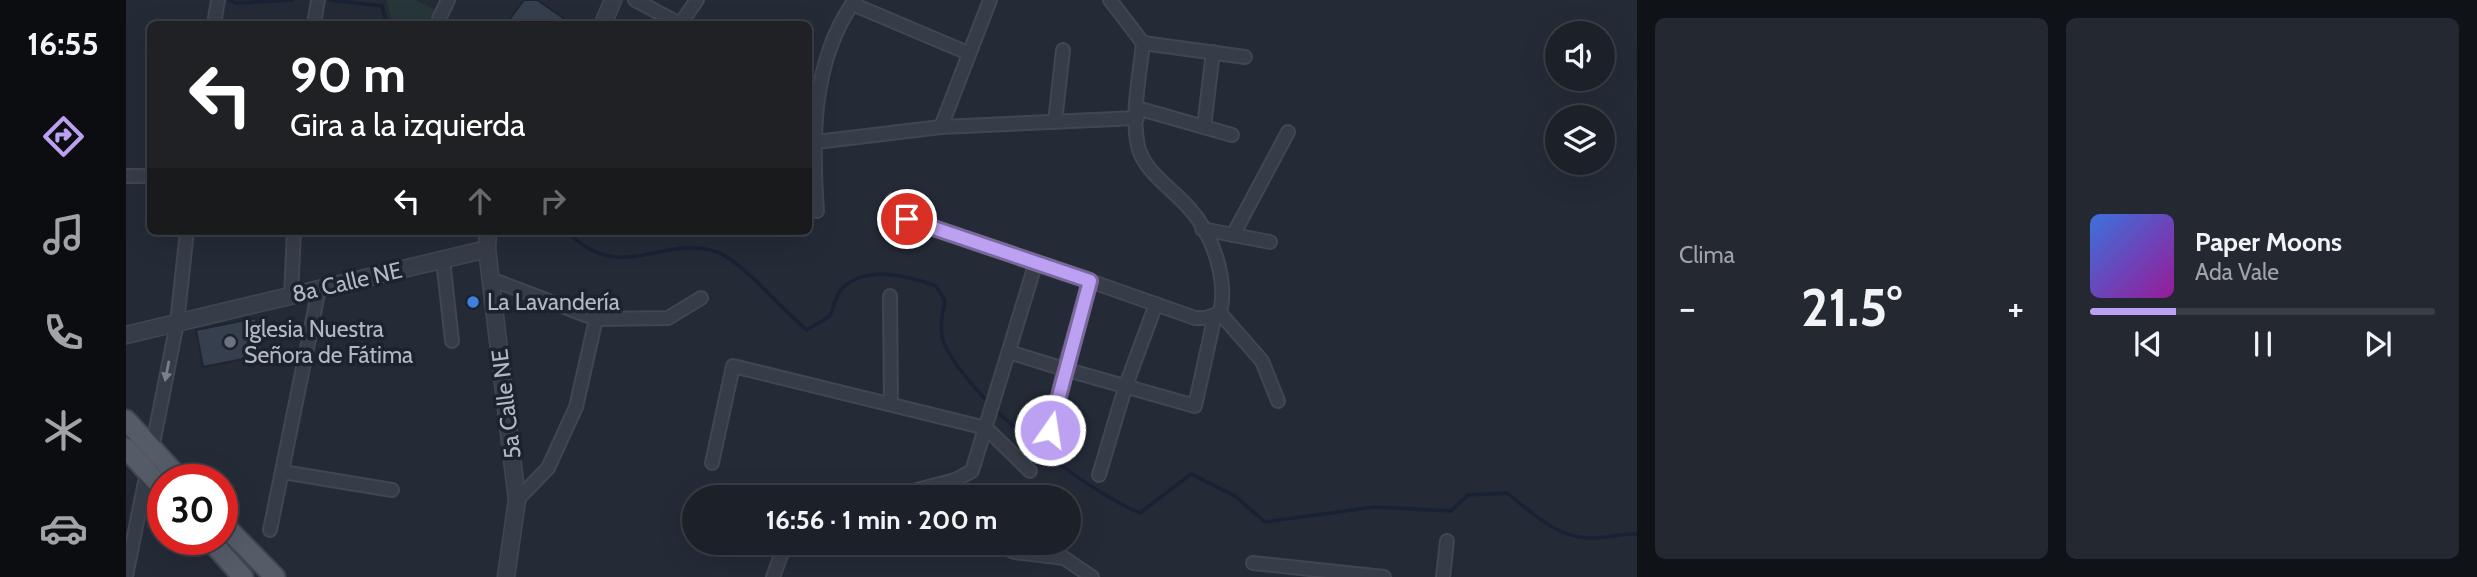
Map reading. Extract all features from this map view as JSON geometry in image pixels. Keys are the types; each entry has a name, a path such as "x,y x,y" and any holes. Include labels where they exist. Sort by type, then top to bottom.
{"main road":[{"path":"126,420 166,464"},
{"path":"126,448 147,471"},
{"path":"238,539 275,577"},
{"path":"223,555 243,577"}],"street":[{"path":"439,19 448,0"},
{"path":"604,21 613,0"},
{"path":"635,0 674,21"},
{"path":"682,21 697,0"},
{"path":"941,127 990,0"},
{"path":"1009,352 1125,388 1195,406 1225,294 1211,244 1191,210 1153,173 1138,148 1137,113 1143,43 1110,0"},
{"path":"812,136 819,90 830,50 854,2 968,53"},
{"path":"314,21 317,3"},
{"path":"1143,43 1245,57"},
{"path":"1055,122 1063,50"},
{"path":"1204,127 1213,52"},
{"path":"812,143 941,127 1055,122 1137,113 1231,135"},
{"path":"1233,235 1288,132"},
{"path":"812,154 817,211"},
{"path":"126,176 147,176"},
{"path":"893,200 907,219 1195,318 1218,314"},
{"path":"1202,229 1270,242"},
{"path":"152,449 177,323 187,235"},
{"path":"291,296 293,235"},
{"name":"5a Calle NE","path":"488,235 487,249 517,500 506,577"},
{"name":"8a Calle NE","path":"126,335 487,249"},
{"path":"443,260 452,341"},
{"path":"938,485 972,471 1036,262"},
{"path":"491,279 596,319 668,318 701,298"},
{"path":"1050,430 1064,369 1090,281"},
{"path":"270,530 319,289"},
{"path":"890,296 891,404"},
{"path":"1099,475 1125,388 1156,304"},
{"path":"1218,314 1262,361 1278,401"},
{"path":"517,500 548,468 576,407 596,319"},
{"path":"712,463 733,366 986,428 1030,471"},
{"path":"126,576 147,471"},
{"path":"283,472 392,491"},
{"path":"1443,577 1447,541"},
{"path":"773,577 781,555"},
{"path":"1040,555 1064,558 1092,577"},
{"path":"1253,563 1384,577"}],"shaded area":[{"path":"386,0 416,0 438,11 433,21 392,21"}],"building":[{"path":"524,0 537,0 568,21 508,21"},
{"name":"Iglesia Nuestra Señora de Fátima","path":"256,318 263,355 203,367 196,330"}],"waterway":[{"path":"229,0 236,3 293,0"},
{"path":"330,0 382,6 386,21"},
{"path":"571,235 587,247 606,255 624,257 696,248 717,252 738,265 807,330 830,316 841,290 861,277 887,274 936,286 945,301 942,338 958,366 978,391 1002,416 1059,464 1116,501 1140,513 1191,474 1235,496 1265,522 1374,507 1451,511 1468,495 1507,493 1544,522 1576,537 1637,534"}],"place":[{"name":"La Lavandería","path":"473,302"},
{"name":"Iglesia Nuestra Señora de Fátima","path":"230,342"}],"route":[{"path":"907,219 1090,281 1064,369 1050,430"}]}
